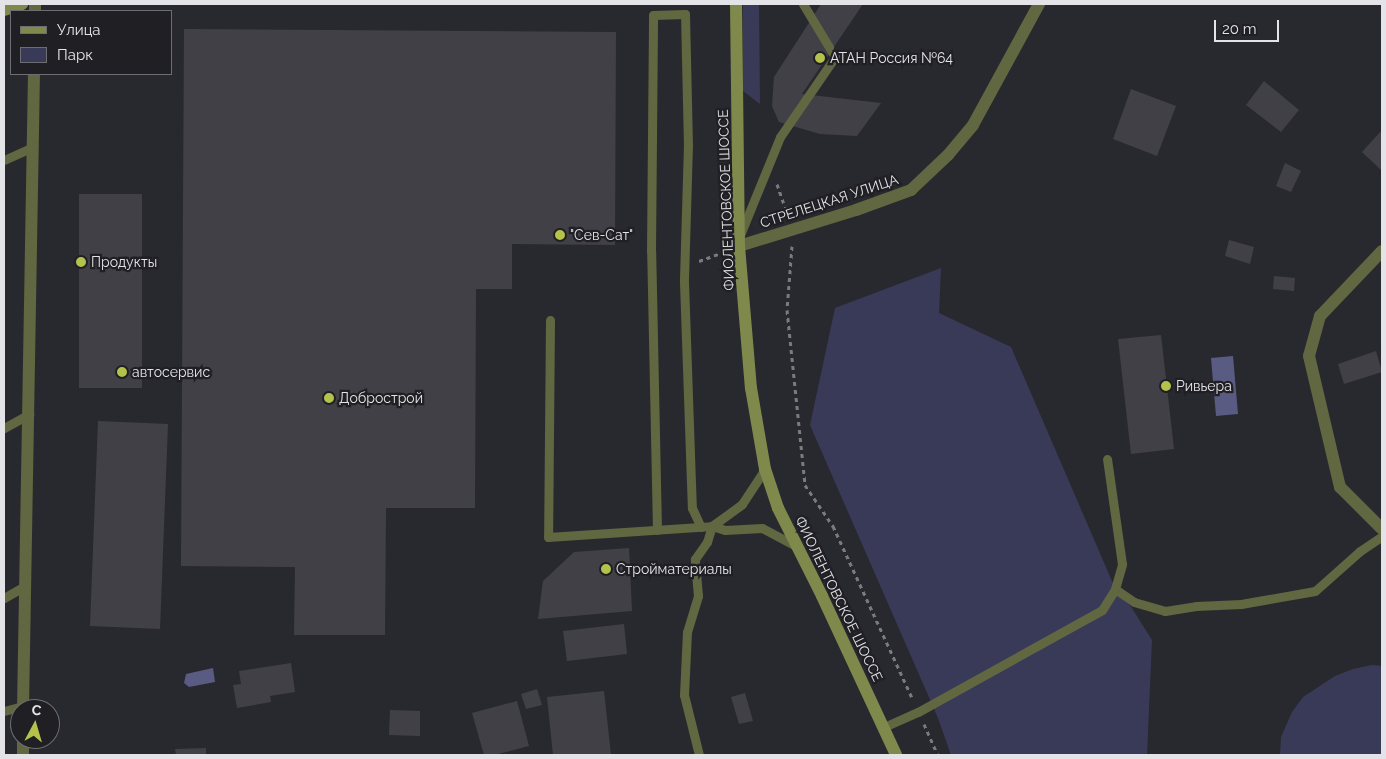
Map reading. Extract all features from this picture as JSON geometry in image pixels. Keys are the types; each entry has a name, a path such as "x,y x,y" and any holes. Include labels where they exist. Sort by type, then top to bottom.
{"main road":[{"path":"4,10 22,4"},
{"name":"ФИОЛЕНТОВСКОЕ ШОССЕ","path":"736,4 740,241 751,388 766,469 778,508 896,755"}],"street":[{"name":"СТРЕЛЕЦКАЯ УЛИЦА","path":"740,241 856,210 911,190 948,155 973,125 1039,4"},
{"path":"23,699 34,75"},
{"path":"1382,251 1320,316 1309,356 1340,487 1382,529"}],"lane":[{"path":"740,241 780,137 835,58 804,4"},
{"path":"657,530 651,251 653,15 685,14 688,144 684,266 692,508 701,527"},
{"path":"4,160 33,147"},
{"path":"550,320 548,538 712,526 724,530 762,528 797,547"},
{"path":"4,428 28,414"},
{"path":"884,727 918,712 1102,610 1116,588 1122,564 1107,459"},
{"path":"699,755 684,694 687,632 698,596 695,560 707,542 712,526 742,504 766,469"},
{"path":"1116,588 1134,602 1165,611 1196,606 1241,604 1314,591 1360,551 1382,536"},
{"path":"4,598 25,586"}],"path":[{"path":"773,156 774,175 793,228 787,310 805,485 833,526 938,755"},
{"path":"684,266 740,241"}],"green space":[{"path":"743,4 759,4 760,104 743,91"},
{"path":"941,268 939,313 1011,347 1115,588 1128,602 1152,640 1147,755 951,755 938,718 810,425 835,308"},
{"path":"1372,665 1382,666 1382,755 1280,755 1281,737 1292,712 1303,697 1335,676 1353,669"}],"shaded area":[{"path":"1233,356 1238,414 1216,416 1211,358"},
{"path":"213,668 215,682 189,687 184,683 186,674"}],"building":[{"path":"821,4 863,4 802,94 881,103 857,136 820,134 779,122 772,106 774,77"},
{"name":"Добрострой","path":"184,29 616,32 615,245 512,244 512,289 476,289 475,508 386,508 385,635 294,635 295,567 181,566"},
{"path":"1264,81 1299,110 1281,132 1246,105"},
{"path":"1131,89 1176,106 1157,156 1113,139"},
{"path":"1382,130 1382,171 1362,152"},
{"path":"1285,163 1301,171 1291,192 1276,186"},
{"path":"79,194 142,194 142,388 79,388"},
{"path":"1229,240 1254,247 1250,264 1225,256"},
{"path":"1274,276 1295,278 1294,291 1273,289"},
{"path":"1161,335 1174,449 1131,454 1118,339"},
{"path":"1376,351 1382,372 1344,384 1338,364"},
{"path":"98,421 168,424 160,629 90,626"},
{"path":"629,548 632,611 538,619 543,581 574,552"},
{"path":"624,624 627,654 567,661 563,631"},
{"path":"291,663 295,692 270,696 271,702 237,708 233,685 241,684 239,671"},
{"path":"537,689 542,705 526,709 521,694"},
{"path":"604,691 611,755 553,755 547,697"},
{"path":"745,693 753,721 739,724 731,697"},
{"path":"517,701 529,746 494,755 484,755 472,713"},
{"path":"390,710 420,711 420,736 389,735"},
{"path":"206,748 206,755 176,755 175,749"}],"place":[{"name":"АТАН Россия №64","path":"820,58"},
{"name":"\"Сев-Сат\"","path":"560,235"},
{"name":"Продукты","path":"81,262"},
{"name":"автосервис","path":"122,372"},
{"name":"Ривьера","path":"1166,386"},
{"name":"Добрострой","path":"329,398"},
{"name":"Стройматериалы","path":"606,569"}]}
